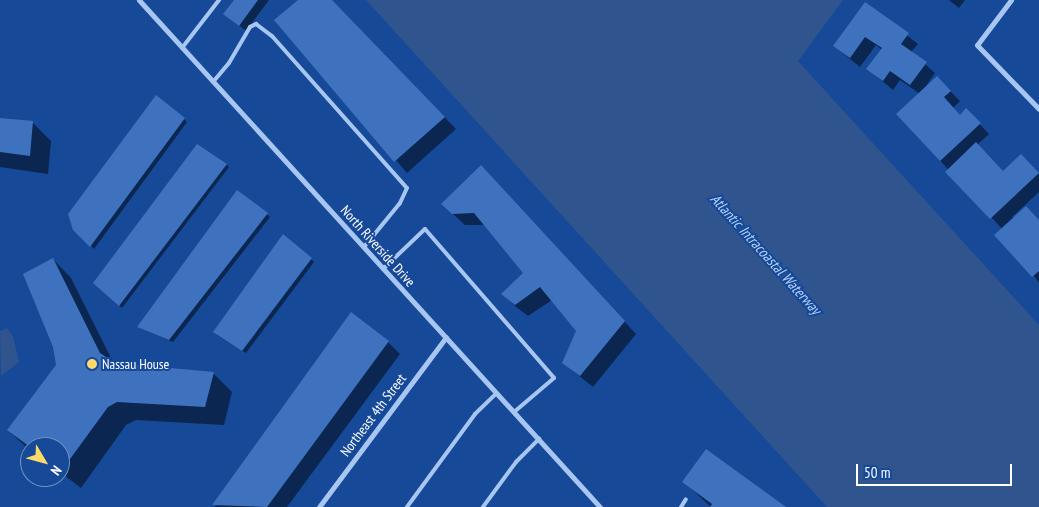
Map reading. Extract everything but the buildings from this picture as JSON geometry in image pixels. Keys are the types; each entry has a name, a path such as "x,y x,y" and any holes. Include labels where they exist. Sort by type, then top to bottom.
{"street":[{"path":"1011,0 977,45 1039,109"},
{"name":"North Riverside Drive","path":"142,1 182,48 600,507"},
{"name":"Northeast 4th Street","path":"319,507 446,337"}],"lane":[{"path":"182,48 219,0"},
{"path":"213,82 229,63 250,26 256,24 272,36 407,188 400,203 364,247"},
{"path":"384,269 425,229 554,378 514,412"},
{"path":"407,507 475,414 497,393"},
{"path":"483,507 516,462 539,439"},
{"path":"680,507 686,499"}],"water":[{"name":"Atlantic Intracoastal Waterway","path":"366,0 843,0 798,61 1039,325 1039,507 827,507"},
{"path":"7,328 13,336 19,362 1,376 0,331"}],"place":[{"name":"Nassau House","path":"92,364"}]}
